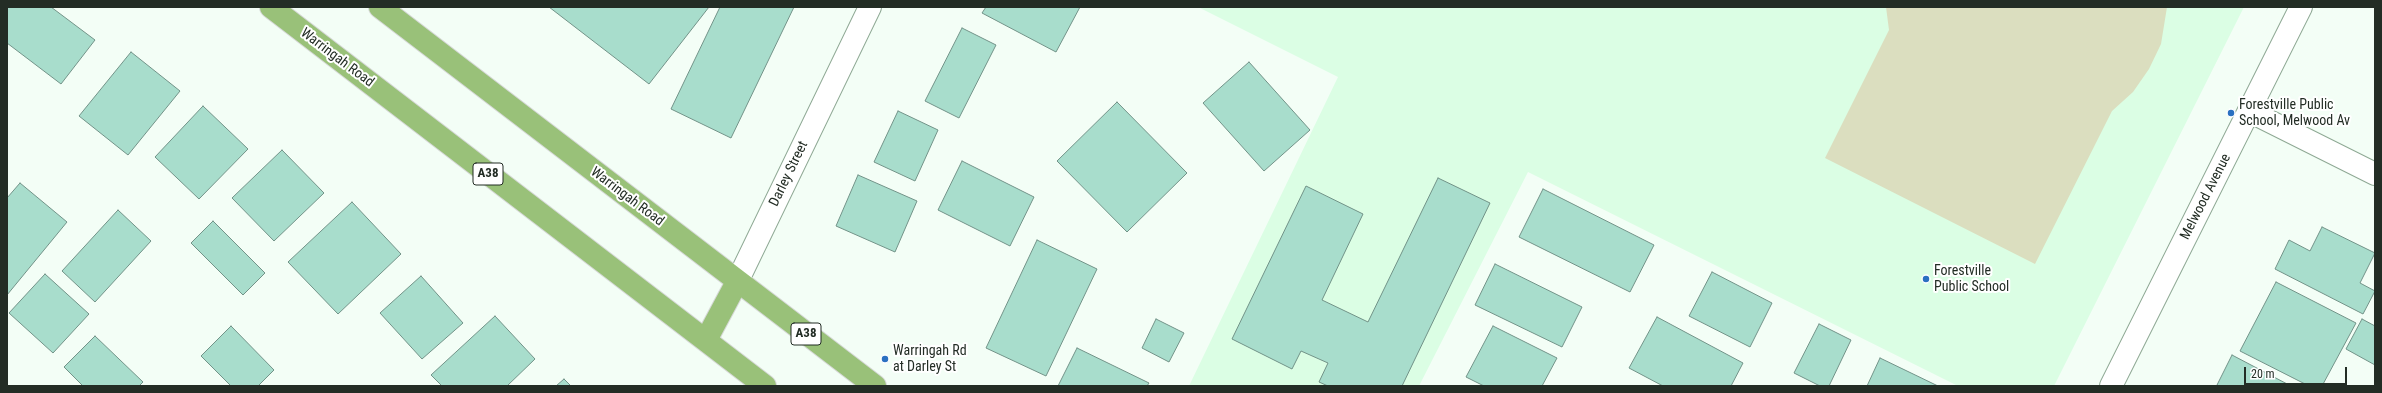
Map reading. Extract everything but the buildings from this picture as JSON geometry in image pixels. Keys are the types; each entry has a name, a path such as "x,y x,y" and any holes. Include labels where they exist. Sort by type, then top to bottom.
{"highway":[{"name":"Warringah Road","path":"271,7 765,386"},
{"name":"Warringah Road","path":"380,7 737,282 875,386"},
{"name":"Darley Street","path":"706,340 737,282"}],"street":[{"name":"Darley Street","path":"737,282 870,7"},
{"name":"Melwood Avenue","path":"2111,386 2301,7"},
{"path":"2249,111 2375,174"}],"shaded area":[{"name":"Forestville Public School","path":"1198,7 2244,7 2054,386 1958,386 1528,172 1419,386 1189,386 1338,77"},
{"path":"1886,7 2167,7 2161,44 2149,69 2133,92 2112,111 2035,264 1825,158 1889,30"}],"place":[{"name":"Forestville Public School, Melwood Av","path":"2231,113"},
{"name":"Forestville Public School","path":"1926,279"},
{"name":"Warringah Rd at Darley St","path":"885,359"}]}
